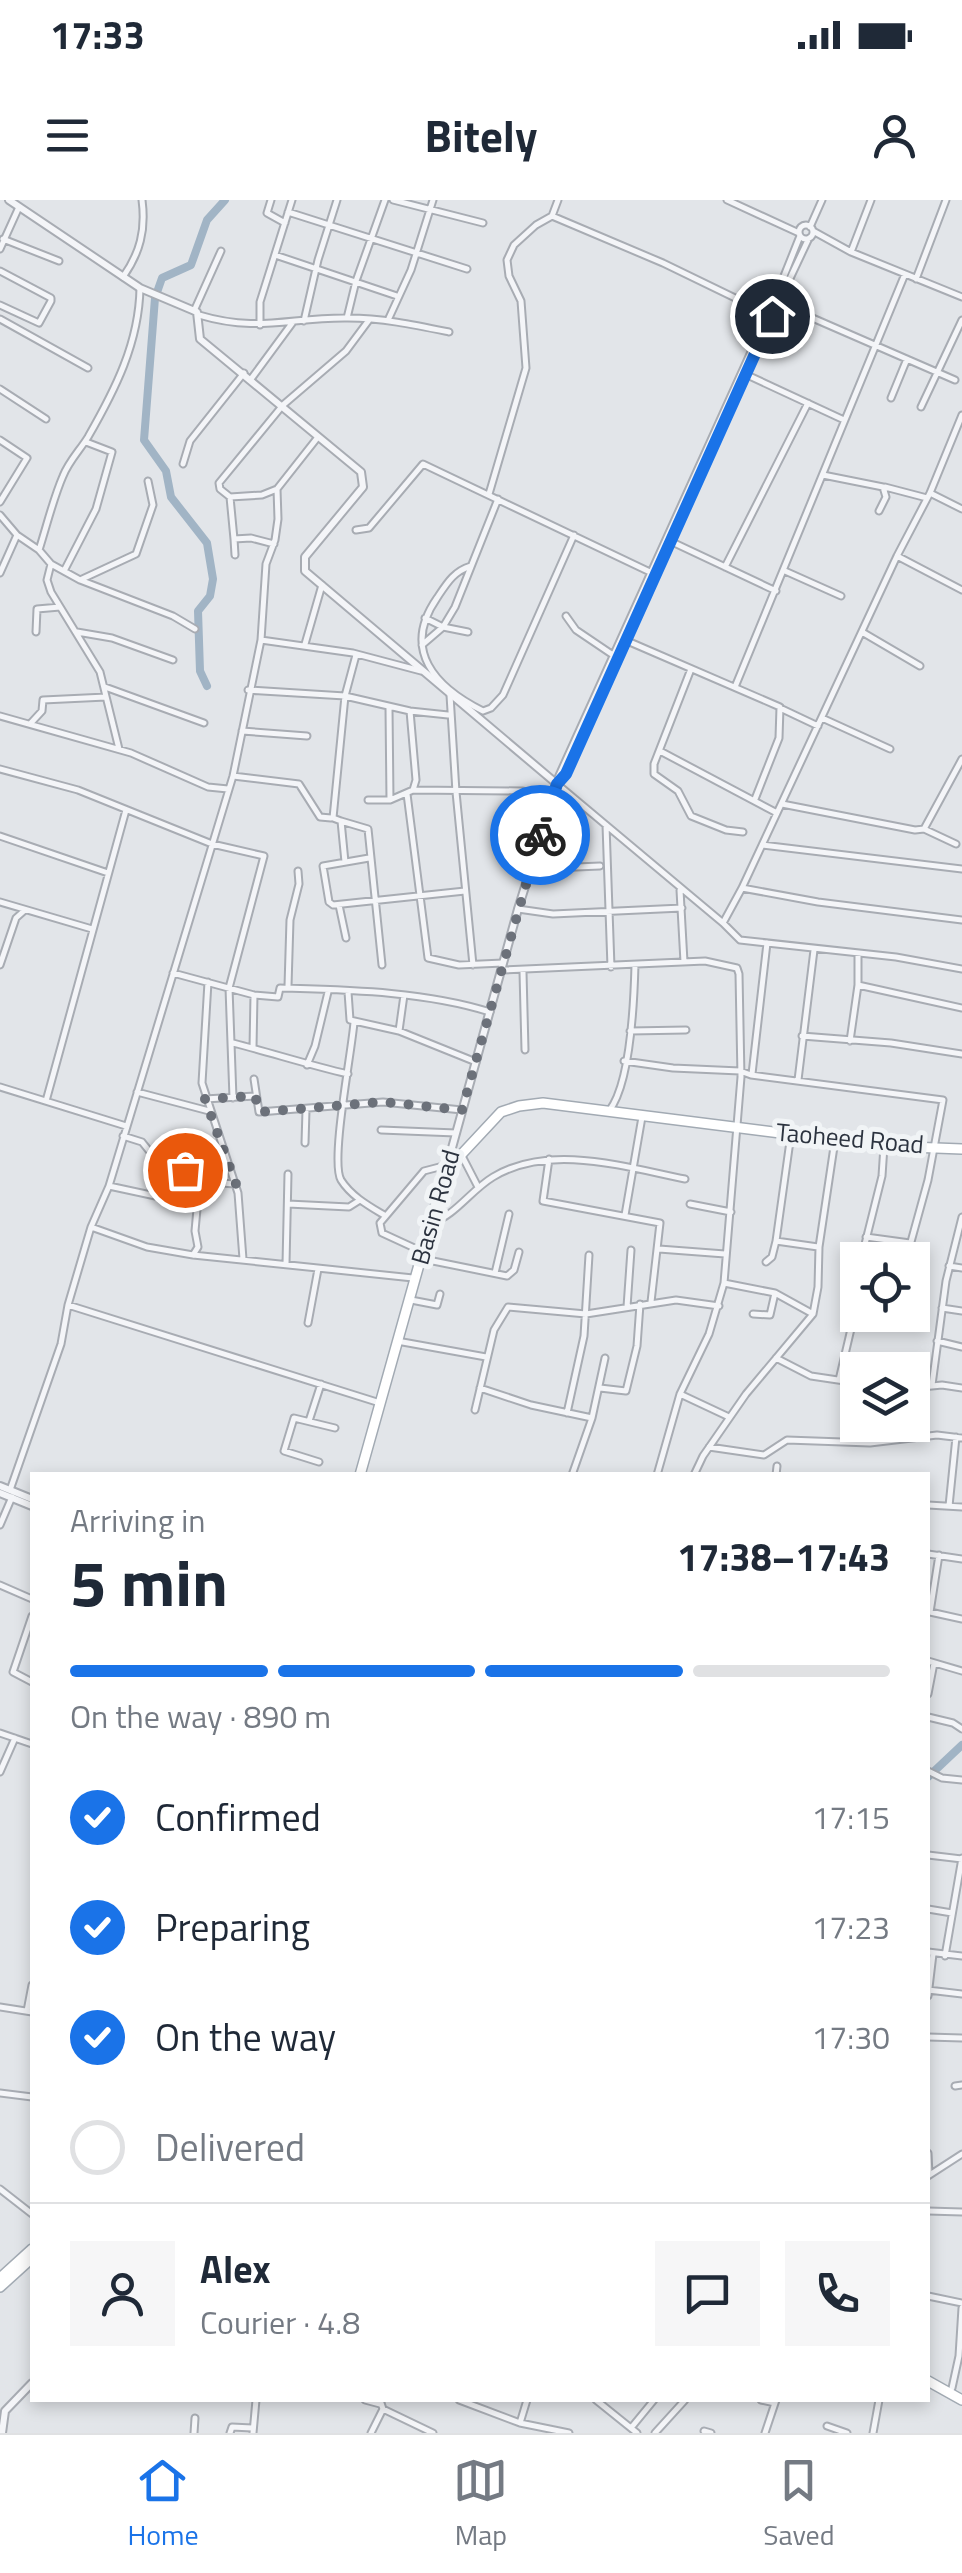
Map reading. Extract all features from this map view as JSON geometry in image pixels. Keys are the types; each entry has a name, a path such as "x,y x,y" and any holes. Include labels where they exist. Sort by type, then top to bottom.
{"main road":[{"name":"Taoheed Road","path":"446,1169 502,1112 544,1104 884,1146 962,1149"},
{"name":"Basin Road","path":"361,1472 446,1169"},
{"path":"0,2287 3,2276 30,2251"},
{"path":"3,2276 30,2259"},
{"path":"930,2379 959,2394"},
{"path":"930,2379 959,2394"}],"street":[{"path":"8,200 142,289 197,313 239,324 347,318 388,320 449,332"},
{"path":"123,277 137,257 142,200"},
{"path":"271,200 267,213 286,223"},
{"path":"260,325 260,302 292,200"},
{"path":"304,321 337,200"},
{"path":"347,318 385,200"},
{"path":"393,200 483,224"},
{"path":"388,320 417,254 433,200"},
{"path":"489,494 526,368 521,300 508,276 506,260 514,244 536,224 552,216 558,200"},
{"path":"728,200 962,296"},
{"path":"806,233 822,200"},
{"path":"851,252 870,200"},
{"path":"916,279 946,200"},
{"path":"0,249 19,207"},
{"path":"288,212 467,269"},
{"path":"552,216 663,263 768,314"},
{"name":"Basin Road","path":"446,1169 559,769 778,303 806,233"},
{"name":"Basin Road","path":"557,784 566,774 615,656 806,233"},
{"path":"3,239 59,261"},
{"path":"221,250 197,313 200,338 361,472 363,483 305,556 306,571 723,923 733,937 962,968"},
{"path":"275,255 397,296"},
{"path":"0,271 51,298 40,323 0,305"},
{"path":"735,686 905,274"},
{"path":"39,550 62,476 86,442 127,366 142,289"},
{"path":"778,303 956,380"},
{"path":"0,319 88,368"},
{"path":"277,491 230,496 219,483 283,405 346,351 369,320"},
{"path":"921,407 962,320"},
{"path":"183,464 190,441 293,322"},
{"path":"891,398 907,358"},
{"path":"745,374 844,420"},
{"path":"0,388 46,419"},
{"path":"725,567 808,403"},
{"path":"723,923 928,496 962,415"},
{"path":"0,1525 62,1344 68,1305 91,1227 109,1186 233,776 261,640 266,564 274,544 277,491 319,435"},
{"path":"0,440 27,458 0,502"},
{"path":"64,571 96,509 112,452 86,442"},
{"path":"356,530 369,528 400,494 419,464 653,573"},
{"path":"823,475 928,496 962,509"},
{"path":"80,580 136,554 153,505 148,481"},
{"path":"879,511 886,497 882,487"},
{"path":"230,496 235,555"},
{"path":"422,645 442,627 499,498"},
{"path":"0,515 17,536 39,550 50,564 80,580 174,616 195,630"},
{"path":"471,566 458,570 425,618 422,645 432,673 484,711 503,695 574,534"},
{"path":"0,573 17,536"},
{"path":"234,539 274,544"},
{"path":"670,541 776,591"},
{"path":"896,556 962,590"},
{"path":"50,564 48,580 60,607 92,656 104,687 119,750"},
{"path":"785,571 841,596"},
{"path":"305,644 322,585"},
{"path":"36,632 37,609 60,607"},
{"path":"566,616 576,630 615,656"},
{"path":"425,618 442,627 468,632"},
{"path":"77,632 112,638 174,660"},
{"path":"862,632 920,666"},
{"path":"261,640 305,644 421,671"},
{"path":"625,640 818,726"},
{"path":"332,818 345,696 356,654"},
{"path":"691,669 654,764 654,774 678,790 690,816 743,832"},
{"path":"104,687 204,722"},
{"path":"248,690 345,696 410,711 450,715"},
{"path":"450,695 473,964"},
{"path":"30,724 42,711 42,700 107,697"},
{"path":"389,706 390,800"},
{"path":"756,799 779,738 780,708"},
{"path":"410,711 416,780 410,792 428,958 523,972 684,962 720,962 737,968 740,1070 724,1284 719,1306 680,1394 658,1472"},
{"path":"0,716 119,750 208,787 228,790"},
{"path":"822,718 890,749"},
{"path":"242,731 306,736"},
{"path":"660,752 777,813"},
{"path":"924,828 962,759"},
{"path":"0,769 78,790 212,844 264,856 230,988 233,1098"},
{"path":"559,769 566,774"},
{"path":"233,776 299,784 320,817 368,829 382,965"},
{"path":"416,780 425,790"},
{"path":"368,800 390,800 425,790 522,791 552,798"},
{"path":"782,804 915,830 924,828 956,844"},
{"path":"46,1102 126,810"},
{"path":"340,820 345,862"},
{"path":"606,824 611,967"},
{"path":"0,836 108,873"},
{"path":"762,845 962,869"},
{"path":"369,858 323,866 330,902 339,905 465,891"},
{"path":"529,869 600,866"},
{"path":"288,986 290,920 298,872"},
{"path":"680,887 684,962"},
{"path":"742,888 962,920"},
{"path":"0,902 92,928"},
{"path":"339,905 346,938"},
{"path":"13,907 16,918"},
{"path":"518,909 554,914 682,908"},
{"path":"0,965 16,918 25,910"},
{"path":"752,1075 767,943"},
{"path":"798,1080 814,950"},
{"path":"850,1041 858,954"},
{"path":"610,1111 617,1101 630,1030 636,966"},
{"path":"523,972 525,1050"},
{"path":"172,973 254,996 278,997 280,988 288,986 404,995 457,1002 490,1012"},
{"path":"208,982 202,1082 236,1184 243,1259"},
{"path":"858,985 962,1008"},
{"path":"307,1065 328,992"},
{"path":"348,992 347,1013 354,1022 399,1031 476,1062"},
{"path":"399,1031 404,995"},
{"path":"253,1048 254,996"},
{"path":"354,1022 341,1108 339,1176 360,1200 384,1215"},
{"path":"630,1030 686,1030"},
{"path":"802,1036 962,1054"},
{"path":"232,1043 348,1074"},
{"path":"624,1061 673,1068 740,1070 752,1075 944,1100 910,1242 866,1237"},
{"path":"254,1079 260,1112 383,1102 462,1110"},
{"path":"0,1088 126,1126"},
{"path":"137,1092 210,1111"},
{"path":"205,1099 255,1096"},
{"path":"305,1144 306,1110"},
{"path":"625,1215 642,1114"},
{"path":"381,1130 456,1133"},
{"path":"766,1262 772,1257 776,1240 791,1134"},
{"path":"123,1136 142,1142 150,1152 186,1162 185,1170 176,1176"},
{"path":"696,1472 729,1418 813,1314 836,1140"},
{"path":"865,1242 882,1176 884,1146"},
{"path":"460,1153 478,1187"},
{"path":"548,1159 544,1201 660,1223 651,1302"},
{"path":"428,1225 446,1218 478,1187 508,1169 548,1159 685,1178"},
{"path":"446,1169 424,1171 384,1215 380,1223 382,1234 421,1254 495,1274 512,1274 519,1252"},
{"path":"286,1264 288,1174"},
{"path":"176,1176 236,1184"},
{"path":"109,1186 174,1200 179,1180 176,1176"},
{"path":"288,1204 350,1208 360,1200"},
{"path":"690,1204 731,1212"},
{"path":"193,1255 198,1247 197,1210"},
{"path":"495,1274 510,1214"},
{"path":"962,1216 942,1308 932,1385 962,1388"},
{"path":"91,1227 147,1247 193,1255 414,1278"},
{"path":"776,1240 819,1247"},
{"path":"659,1249 726,1254"},
{"path":"627,1307 631,1250"},
{"path":"566,1413 586,1314 589,1254"},
{"path":"950,1266 962,1268"},
{"path":"308,1323 318,1269"},
{"path":"724,1284 775,1293 813,1314"},
{"path":"753,1314 770,1314 775,1293"},
{"path":"408,1299 437,1305 440,1294"},
{"path":"474,1410 494,1330 508,1307 586,1314 651,1302 686,1301 719,1306"},
{"path":"600,1388 626,1391 637,1346 640,1304"},
{"path":"68,1305 381,1404"},
{"path":"942,1308 962,1311"},
{"path":"776,1358 811,1376 839,1380 850,1332"},
{"path":"396,1341 486,1357"},
{"path":"937,1341 962,1346"},
{"path":"573,1472 592,1418 605,1358"},
{"path":"309,1421 321,1384"},
{"path":"480,1388 531,1406 592,1418"},
{"path":"680,1394 729,1418"},
{"path":"319,1462 284,1450 294,1418 335,1428"},
{"path":"709,1447 764,1455 786,1440 870,1443 938,1435 959,1438 949,1506"},
{"path":"776,1472 777,1466"},
{"path":"0,1490 30,1501"},
{"path":"930,1505 962,1507"},
{"path":"930,1554 962,1558"},
{"path":"930,1606 939,1555"},
{"path":"0,1586 30,1598"},
{"path":"930,1612 962,1619"},
{"path":"30,1622 13,1672 30,1681"},
{"path":"931,1662 962,1671"},
{"path":"930,1718 962,1729"},
{"path":"0,1733 30,1743"},
{"path":"0,1772 15,1738"},
{"path":"930,1772 962,1780"},
{"path":"930,1855 962,1858 945,1956"},
{"path":"930,1909 952,1913"},
{"path":"930,1953 962,1956"},
{"path":"930,1993 962,1994"},
{"path":"0,2006 30,2011"},
{"path":"930,2037 962,2038"},
{"path":"0,2092 30,2097"},
{"path":"930,2174 962,2154"},
{"path":"0,2189 30,2212"},
{"path":"930,2210 962,2212"},
{"path":"930,2297 962,2306 959,2394"},
{"path":"2,2433 5,2411 30,2385"},
{"path":"230,2433 232,2427 253,2431 256,2402"},
{"path":"520,2422 526,2402"},
{"path":"599,2402 634,2430 653,2402"},
{"path":"655,2433 683,2402"},
{"path":"764,2433 776,2402"},
{"path":"874,2433 879,2402"},
{"path":"371,2433 381,2404 433,2433"},
{"path":"479,2404 520,2422 569,2433"},
{"path":"194,2433 195,2418"},
{"path":"827,2426 843,2432"}],"waterway":[{"path":"207,686 200,671 198,611 210,596 213,579 207,543 171,497 166,471 144,440 155,298 162,278 191,265 207,220 225,200"},
{"path":"930,1775 962,1745"}],"way so far":[{"path":"185,1170 176,1176 236,1184 205,1099 255,1096 260,1112 383,1102 462,1110 540,835"}],"route":[{"path":"540,835 557,784 564,779 772,316"}]}
